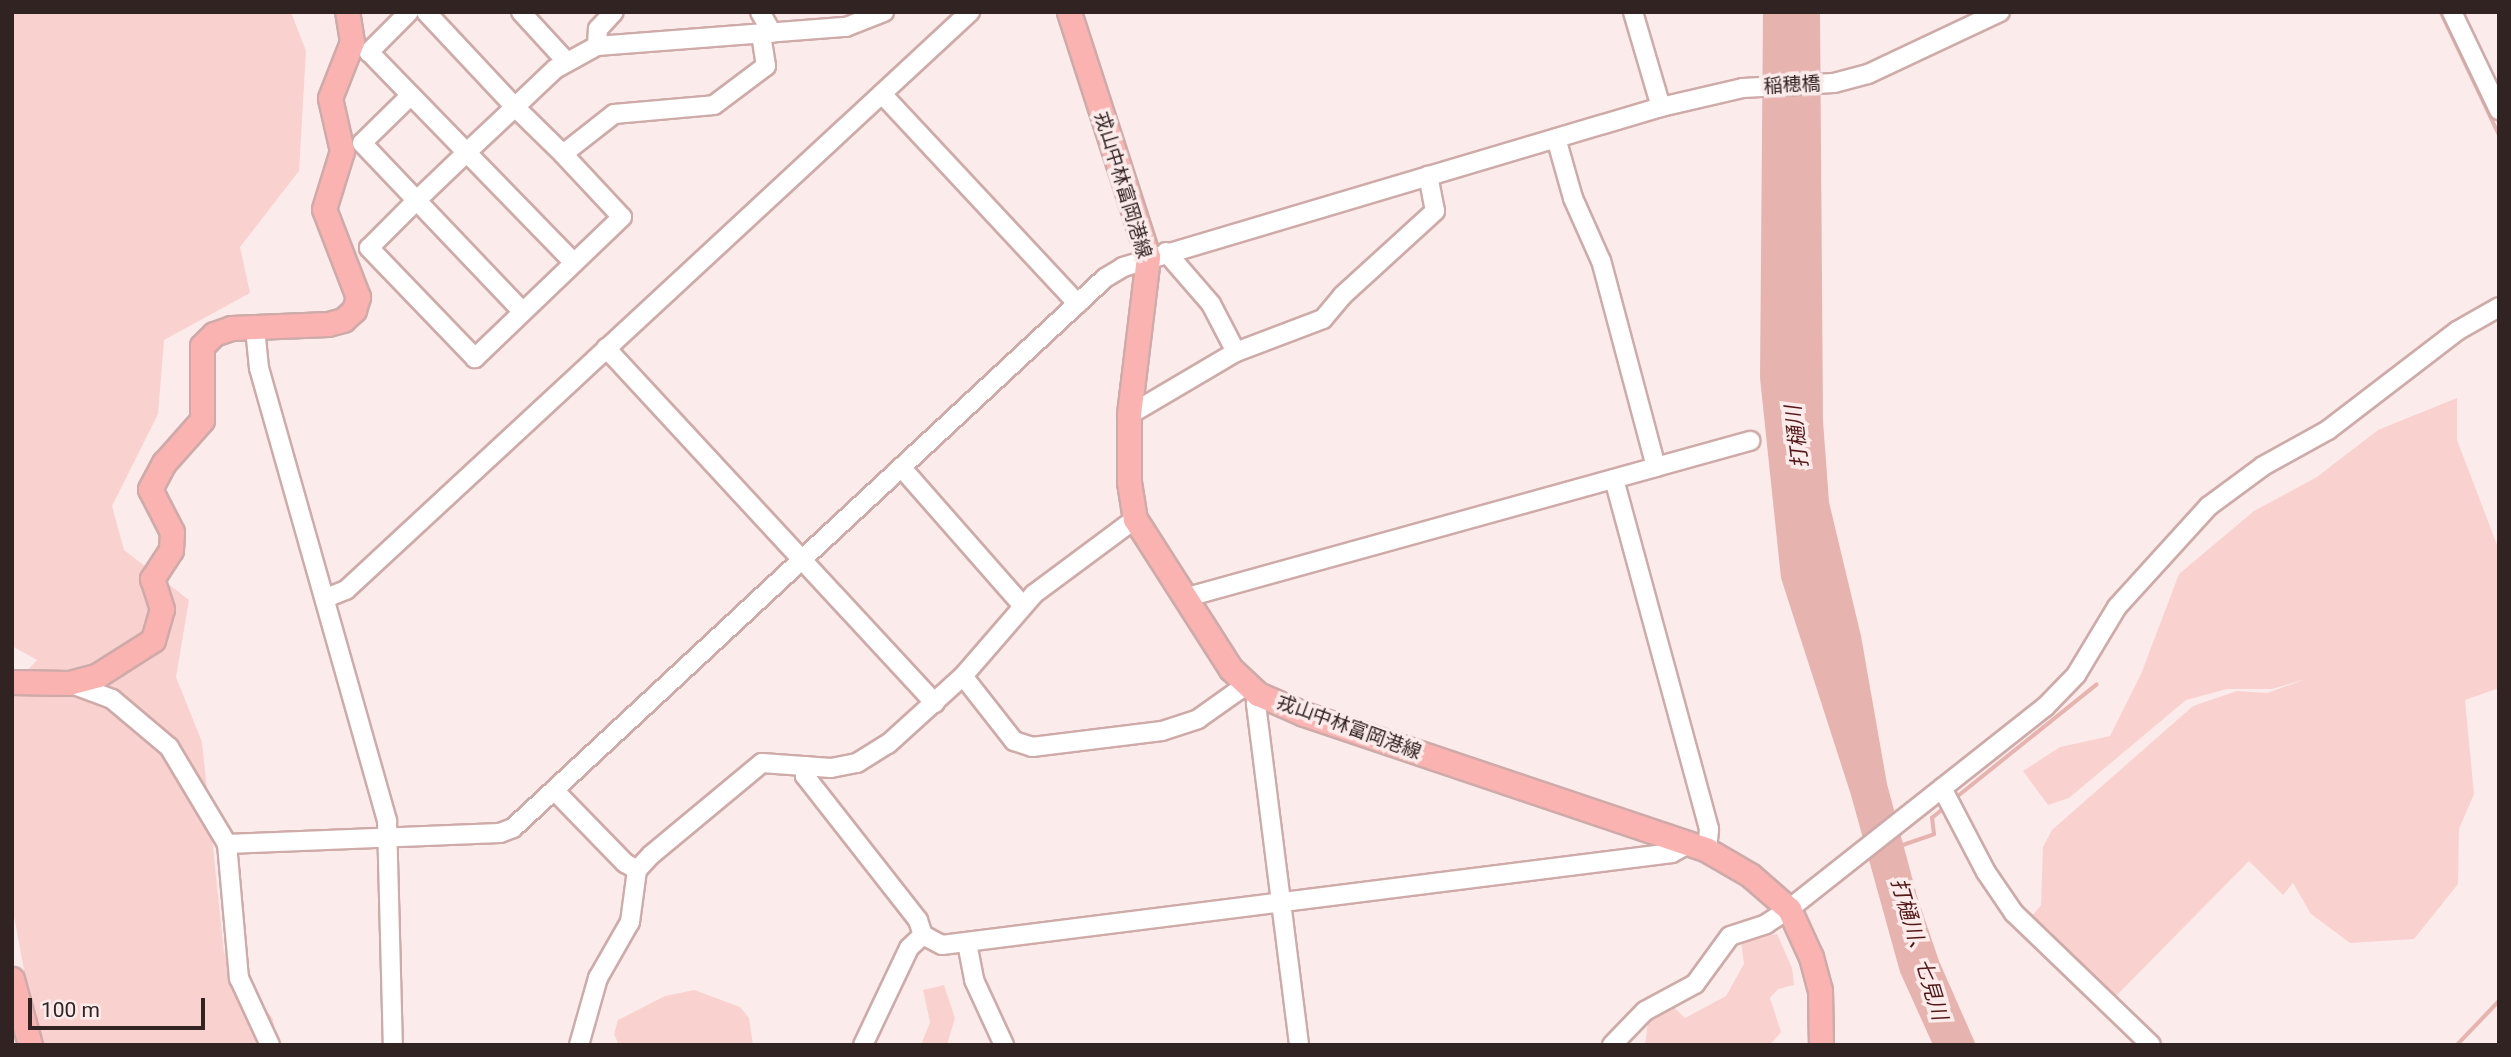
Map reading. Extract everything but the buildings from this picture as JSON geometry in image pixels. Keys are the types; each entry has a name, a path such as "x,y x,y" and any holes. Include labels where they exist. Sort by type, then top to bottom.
{"main road":[{"path":"12,681 69,683 98,675 153,640 162,608 152,579 171,550 172,532 150,489 164,463 202,420 202,346 214,334 232,328 328,324 343,320 354,310 358,297 324,209 342,151 330,98 352,42 347,12"},
{"name":"戎山中林富岡港線","path":"1069,12 1157,255 1129,415 1129,482 1135,519 1184,598 1252,690 1304,714 1697,847 1750,875 1789,909 1820,990 1821,1045"},
{"path":"12,979 30,1045"}],"street":[{"path":"409,12 369,52 574,263"},
{"path":"426,12 515,107 622,217 475,358 369,248 416,200 515,107 566,61 597,46 767,33 884,12"},
{"path":"521,12 566,61"},
{"path":"597,46 598,29 614,12"},
{"path":"563,154 602,119 614,114 713,105 766,66 767,33 760,12"},
{"path":"326,598 346,590 970,12"},
{"path":"1633,12 1661,107"},
{"name":"稲穂橋","path":"227,844 500,833 513,828 1105,278 1157,255 1661,107 1750,88 1833,83 1868,74 2000,12"},
{"path":"2452,12 2492,78 2499,110"},
{"path":"882,94 1078,304"},
{"path":"410,96 362,143 523,312"},
{"path":"1556,138 1573,198 1601,261 1656,467"},
{"path":"1129,415 1236,352 1323,319 1342,296 1435,211 1427,176"},
{"path":"1157,255 1211,304 1236,352"},
{"path":"1612,1045 1645,1012 1695,984 1730,936 1766,924 1789,909 2060,693 2117,607 2210,506 2263,466 2328,430 2457,331 2499,307"},
{"path":"255,328 259,368 326,598 389,836 393,1045"},
{"path":"606,348 935,703"},
{"path":"1184,598 1750,441"},
{"path":"901,467 1023,606"},
{"path":"806,766 806,776 918,920 923,936 942,946 1672,853 1697,847 1709,829 1614,479"},
{"path":"579,1045 598,978 630,922 637,870 748,771 762,763 806,766 857,763 935,703 1023,606 1135,519"},
{"path":"962,676 1014,741 1032,747 1162,731 1198,719 1252,690 1300,1045"},
{"path":"69,683 112,699 169,747 227,844 239,978 270,1045"},
{"path":"1942,788 1986,872 2014,913 2151,1045"},
{"path":"554,789 625,863 637,870"},
{"path":"863,1045 909,948 923,936"},
{"path":"967,943 974,980 1004,1045"}],"shaded area":[{"path":"12,12 291,12 306,51 299,171 240,247 250,293 164,340 158,414 112,506 124,550 189,600 176,677 202,742 224,953 273,1019 276,1045 38,1045 12,906 12,687 37,660 12,646"},
{"path":"2457,398 2457,440 2499,550 2499,688 2465,700 2474,794 2459,829 2458,884 2414,939 2350,943 2311,914 2293,883 2283,895 2249,861 2113,999 2030,918 2041,905 2043,847 2052,830 2193,706 2237,691 2267,693 2306,679 2272,689 2227,689 2186,700 2069,798 2048,805 2023,771 2060,747 2110,736 2141,674 2179,574 2254,511 2317,477 2378,430"},
{"path":"1777,934 1792,968 1794,985 1778,989 1770,998 1781,1032 1770,1045 1645,1045 1648,1022 1673,1006 1685,1018 1726,996 1744,964 1741,940"},
{"path":"944,985 955,1018 947,1045 921,1045 930,1022 923,990"},
{"path":"694,990 740,1007 749,1018 753,1045 619,1045 614,1034 618,1020 665,996"}],"water":[{"path":"1763,12 1820,12 1823,421 1829,502 1861,636 1887,784 1917,896 1939,961 1976,1045 1933,1045 1900,972 1851,795 1781,578 1760,378"}],"waterway":[{"path":"2441,12 2499,134"},
{"path":"1953,800 2096,685"},
{"path":"1900,846 1934,834 1932,818 1945,807"},
{"path":"2457,1045 2499,1001"}],"water label":[{"name":"打樋川","path":"1797,437"},
{"name":"打樋川、七見川","path":"1919,949"}]}
